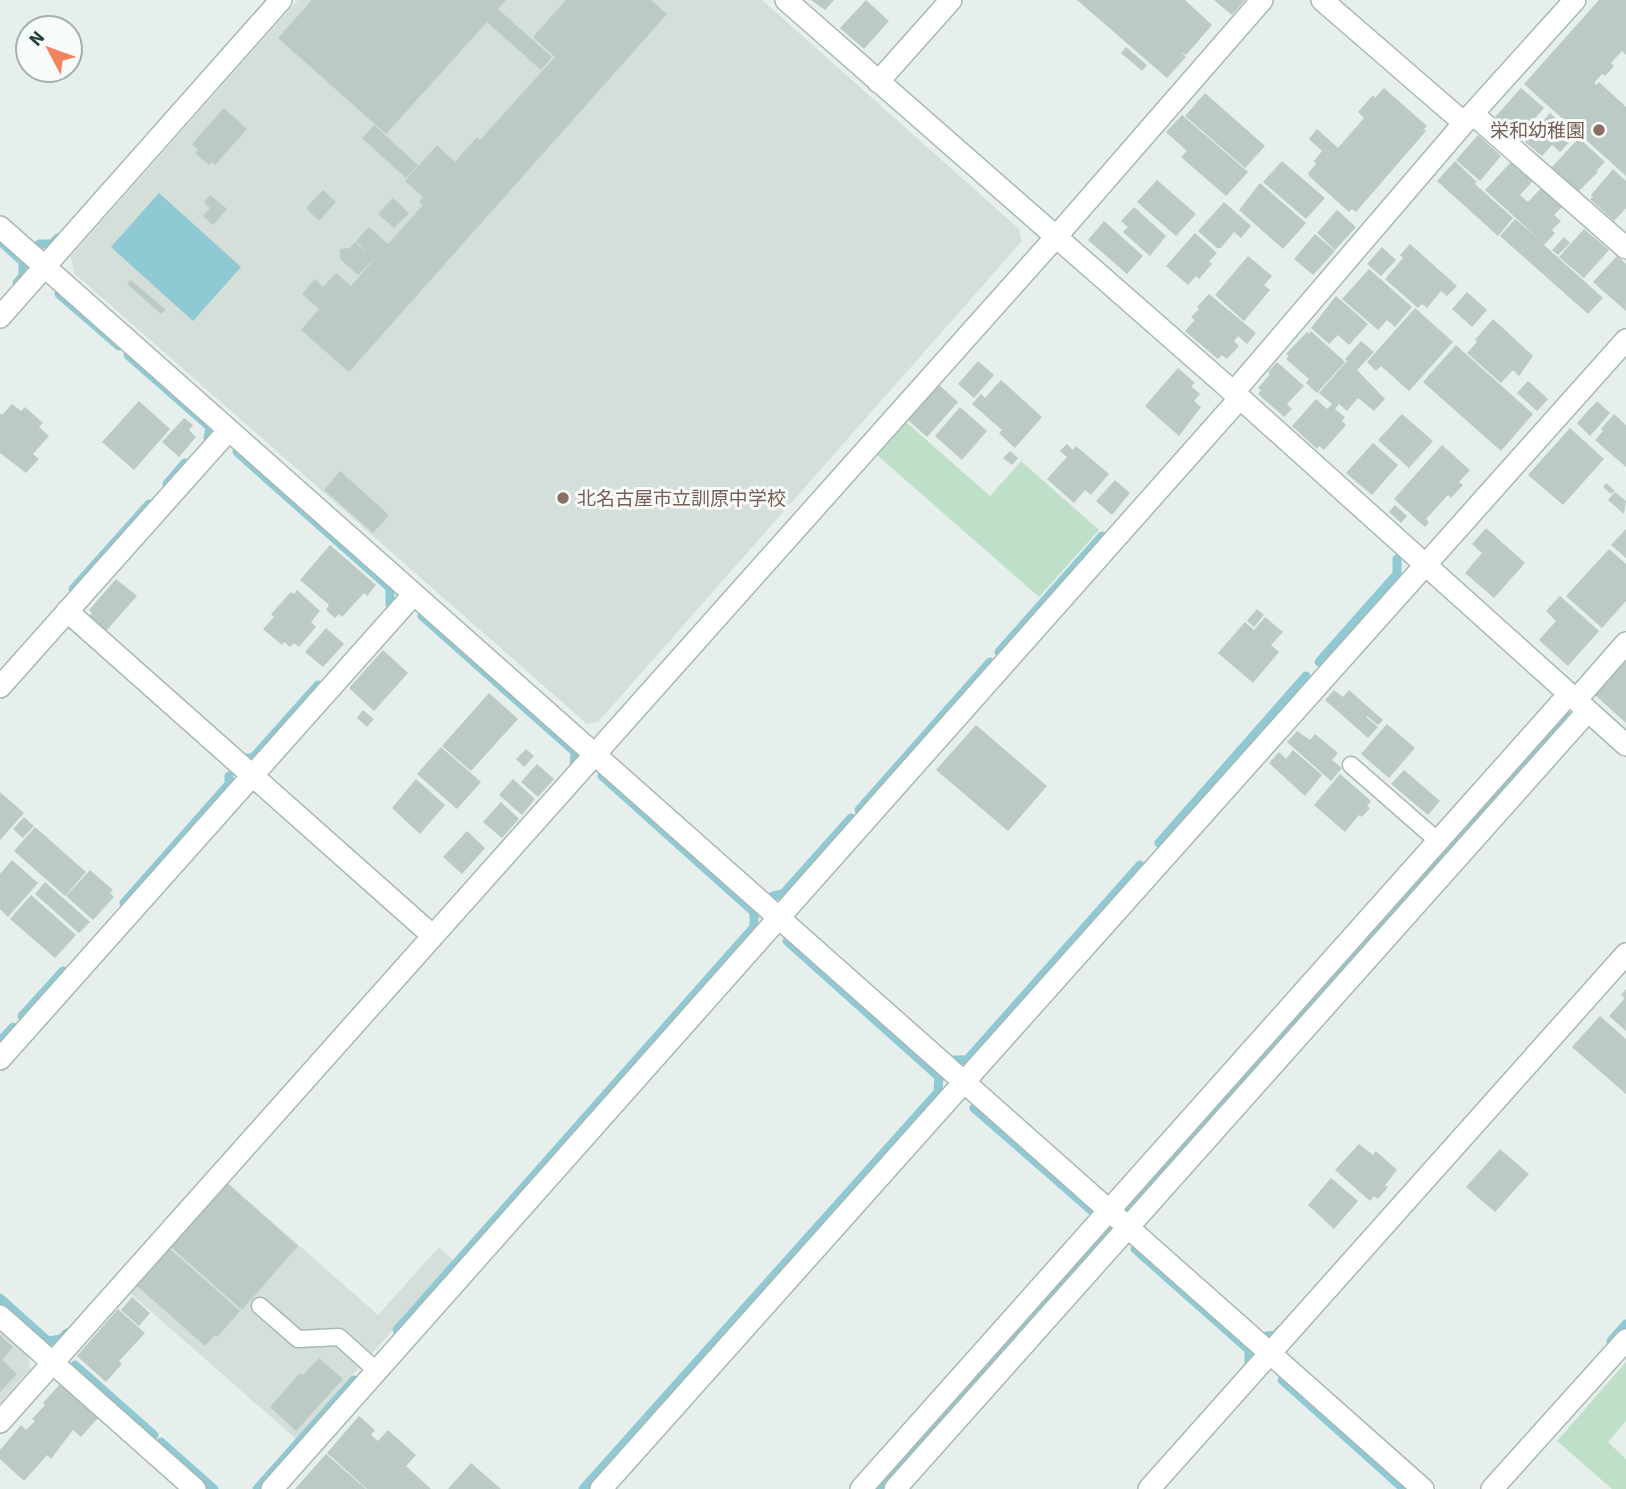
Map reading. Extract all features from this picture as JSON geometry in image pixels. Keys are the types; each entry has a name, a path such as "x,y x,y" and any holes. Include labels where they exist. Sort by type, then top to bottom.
{"street":[{"path":"0,317 281,0"},
{"path":"786,0 1626,744"},
{"path":"878,82 951,0"},
{"path":"0,1422 1055,238 1262,0"},
{"path":"1322,0 1626,248"},
{"path":"272,1489 779,918 1236,396 1469,119 1575,0"},
{"path":"0,227 1423,1489"},
{"path":"601,1489 1626,340"},
{"path":"0,687 229,429"},
{"path":"0,1059 414,594"},
{"path":"67,611 433,936"},
{"path":"895,1489 1128,1227 1626,643"},
{"path":"861,1489 1438,841 1578,701"},
{"path":"1149,1489 1626,954"},
{"path":"0,1316 195,1489"},
{"path":"1492,1489 1626,1340"}],"lane":[{"path":"1351,765 1438,841"},
{"path":"260,1306 298,1339 339,1337 377,1371"}],"shaded area":[{"name":"北名古屋市立訓原中学校","path":"298,0 762,0 1019,229 1022,241 598,722 587,724 74,273 71,256"},
{"path":"227,1182 378,1315 439,1247 454,1261 296,1439 129,1292"},
{"path":"0,1327 28,1352 30,1369 0,1403"}],"green space":[{"path":"906,422 990,496 1021,461 1099,530 1039,597 877,455"},
{"path":"1626,1362 1626,1421 1608,1442 1626,1459 1626,1489 1612,1489 1557,1441"}],"water":[{"path":"159,193 241,267 193,321 111,247"}],"building":[{"path":"312,0 506,0 498,9 552,57 541,70 487,22 386,134 278,38"},
{"path":"566,0 651,0 667,14 349,372 301,330 319,309 302,294 315,279 323,287 336,273 351,286 378,255 358,275 340,259 340,249 350,248 355,242 369,255 356,241 369,227 388,244 423,205 419,202 423,197 405,181 437,145 455,162 477,137 480,140 555,57 533,37"},
{"path":"811,0 834,0 825,10"},
{"path":"866,0 889,21 864,49 840,28"},
{"path":"1077,0 1185,0 1212,25 1186,55 1181,52 1186,57 1167,78"},
{"path":"1214,0 1245,0 1232,15"},
{"name":"栄和幼稚園","path":"1599,0 1626,0 1626,55 1622,51 1611,63 1614,66 1594,83 1596,85 1599,82 1626,107 1626,176 1524,84"},
{"path":"1126,47 1147,65 1142,71 1121,53"},
{"path":"1384,88 1427,126 1424,129 1426,131 1356,212 1352,209 1349,212 1309,176 1308,173 1316,164 1314,161 1322,151 1309,139 1317,129 1338,148 1364,118 1358,112 1373,95 1375,98"},
{"path":"1521,88 1544,108 1521,134 1505,121 1503,124 1495,117"},
{"path":"1205,93 1265,146 1245,168 1185,116"},
{"path":"224,108 247,129 215,165 212,162 209,165 195,153 198,150 192,144"},
{"path":"1550,113 1575,136 1560,152 1552,145 1542,156 1525,142"},
{"path":"1182,115 1248,172 1226,196 1181,157 1187,151 1166,132"},
{"path":"374,125 418,165 406,178 362,138"},
{"path":"1478,135 1501,156 1480,181 1456,160"},
{"path":"1579,138 1605,162 1578,192 1551,168"},
{"path":"1282,161 1325,198 1306,219 1263,182"},
{"path":"1455,161 1477,182 1475,184 1513,218 1498,236 1437,181"},
{"path":"1511,162 1533,181 1520,195 1528,202 1543,186 1564,205 1554,215 1561,221 1552,230 1555,233 1544,245 1603,298 1588,314 1500,236 1515,219 1541,241 1485,190"},
{"path":"1613,169 1626,181 1626,208 1614,221 1590,199"},
{"path":"1157,180 1196,214 1176,236 1137,202"},
{"path":"1260,183 1306,223 1283,249 1239,210"},
{"path":"323,190 336,202 319,221 306,208"},
{"path":"210,195 227,209 213,225 203,216 210,208 204,202"},
{"path":"393,198 409,213 394,228 378,214"},
{"path":"1224,202 1251,226 1241,238 1234,232 1221,248 1217,248 1198,231"},
{"path":"1134,207 1166,236 1150,256 1123,232 1128,227 1121,221"},
{"path":"1337,210 1356,227 1335,250 1317,233"},
{"path":"1104,221 1143,256 1127,274 1088,240"},
{"path":"1584,229 1609,250 1584,278 1559,257"},
{"path":"1195,233 1217,253 1209,261 1212,264 1199,279 1196,276 1188,285 1166,266"},
{"path":"1315,234 1335,251 1313,275 1294,259"},
{"path":"1564,237 1570,243 1558,255 1552,250"},
{"path":"1410,244 1457,286 1447,296 1441,291 1427,308 1422,304 1418,308 1385,279 1403,258 1400,255"},
{"path":"1382,247 1396,260 1381,276 1367,264"},
{"path":"1248,256 1272,276 1264,285 1270,290 1244,321 1215,295"},
{"path":"1617,256 1626,264 1626,311 1593,282"},
{"path":"1369,269 1412,307 1395,327 1387,320 1378,330 1342,299"},
{"path":"131,280 166,310 161,314 127,284"},
{"path":"1467,292 1487,310 1472,327 1452,309"},
{"path":"1209,294 1256,333 1247,344 1238,336 1234,341 1239,346 1227,359 1222,355 1218,359 1185,331 1195,320 1191,317 1199,309 1197,307"},
{"path":"1336,296 1368,324 1349,345 1338,335 1329,344 1311,328"},
{"path":"1415,308 1453,342 1409,391 1381,366 1376,371 1367,362"},
{"path":"1493,319 1533,356 1519,376 1513,370 1501,383 1467,353"},
{"path":"1311,331 1345,362 1317,393 1306,383 1309,379 1286,359 1289,356 1286,354"},
{"path":"1361,341 1374,352 1357,370 1385,399 1374,411 1358,398 1347,411 1339,404 1335,409 1345,417 1342,421 1346,425 1324,450 1319,446 1317,449 1292,426 1316,399 1327,409 1332,404 1319,393"},
{"path":"1456,345 1533,414 1501,451 1423,382"},
{"path":"978,361 994,375 974,398 958,384"},
{"path":"1277,362 1304,386 1287,404 1292,409 1284,417 1258,394 1261,390 1258,388"},
{"path":"1178,368 1195,383 1191,386 1200,394 1194,401 1201,407 1179,436 1145,406"},
{"path":"1001,380 1042,417 1015,448 999,433 1002,430 972,404 981,394 985,398"},
{"path":"1528,381 1548,399 1537,411 1517,393"},
{"path":"939,385 958,402 927,437 908,420"},
{"path":"139,401 170,429 134,470 102,442"},
{"path":"1597,401 1610,413 1590,436 1577,423"},
{"path":"12,404 21,411 25,407 43,423 39,427 49,436 33,454 39,459 26,473 0,453 0,413 2,415"},
{"path":"960,407 987,431 962,460 935,436"},
{"path":"1402,414 1433,441 1409,468 1378,440"},
{"path":"1614,414 1626,425 1626,467 1595,440"},
{"path":"184,418 193,425 189,430 196,437 179,457 162,442"},
{"path":"1570,428 1604,459 1563,505 1528,475"},
{"path":"1373,443 1398,465 1372,495 1346,473"},
{"path":"1067,444 1073,450 1076,446 1109,474 1091,495 1085,490 1074,503 1047,479 1067,457 1060,451"},
{"path":"1442,445 1470,470 1459,482 1463,485 1451,498 1448,495 1426,519 1429,522 1425,527 1394,499"},
{"path":"1010,451 1018,458 1012,465 1003,458"},
{"path":"340,471 389,515 373,533 324,490"},
{"path":"1115,480 1130,493 1112,515 1096,501"},
{"path":"1606,483 1615,491 1611,494 1603,487"},
{"path":"1615,492 1626,501 1624,514 1608,500"},
{"path":"1395,505 1407,516 1401,523 1389,512"},
{"path":"1486,528 1525,563 1494,598 1465,573 1482,553 1472,544"},
{"path":"1626,529 1626,558 1611,545"},
{"path":"330,545 376,585 367,596 364,593 342,617 339,614 335,618 326,610 329,605 300,580"},
{"path":"1609,549 1626,564 1626,601 1602,628 1566,596"},
{"path":"116,579 137,596 105,632 88,617 92,613 89,610"},
{"path":"297,590 320,611 311,622 316,627 299,647 294,643 290,647 284,642 282,645 263,629 274,617 271,614 291,592 294,594"},
{"path":"1560,596 1599,631 1568,666 1539,640 1556,621 1546,611"},
{"path":"1257,609 1264,615 1254,627 1247,621"},
{"path":"1265,617 1283,632 1271,645 1279,652 1253,683 1218,653 1245,622 1254,630"},
{"path":"326,628 344,644 323,667 305,652"},
{"path":"383,650 408,673 374,711 349,688"},
{"path":"1626,661 1626,723 1595,695"},
{"path":"1334,690 1343,697 1349,690 1383,720 1378,725 1366,717 1378,727 1368,738 1325,700"},
{"path":"489,693 518,719 471,771 442,746"},
{"path":"363,710 374,719 367,727 357,718"},
{"path":"1387,724 1415,748 1389,778 1361,754"},
{"path":"976,725 1047,786 1008,831 936,770"},
{"path":"1297,731 1310,740 1315,734 1338,753 1332,760 1342,768 1331,781 1287,742"},
{"path":"441,747 481,782 457,809 417,774"},
{"path":"526,749 534,756 524,767 516,759"},
{"path":"1293,750 1322,775 1305,796 1269,763 1279,752 1286,759"},
{"path":"537,764 554,779 538,797 521,782"},
{"path":"1404,770 1440,801 1428,815 1391,784"},
{"path":"1340,774 1371,801 1367,806 1370,808 1362,817 1359,815 1345,832 1314,805"},
{"path":"416,779 445,805 420,834 392,808"},
{"path":"513,779 535,799 522,815 499,795"},
{"path":"0,792 24,813 0,840"},
{"path":"501,802 519,819 502,838 483,822"},
{"path":"24,817 34,826 23,838 13,829"},
{"path":"35,827 86,872 65,896 14,851"},
{"path":"467,831 485,848 462,874 443,857"},
{"path":"12,860 38,883 8,917 0,909 0,874"},
{"path":"90,870 113,890 110,893 114,897 93,920 66,896"},
{"path":"45,882 90,922 79,933 35,894"},
{"path":"31,895 76,935 55,958 10,919"},
{"path":"1626,989 1626,1031 1609,1016 1625,998 1621,995"},
{"path":"1600,1016 1626,1039 1626,1094 1572,1047"},
{"path":"1359,1144 1373,1155 1376,1151 1397,1170 1378,1199 1374,1196 1370,1201 1335,1170"},
{"path":"1500,1149 1529,1174 1495,1212 1466,1187"},
{"path":"1331,1178 1358,1201 1334,1229 1308,1205"},
{"path":"228,1184 298,1246 242,1310 171,1247"},
{"path":"170,1249 240,1311 217,1337 215,1335 205,1346 137,1286"},
{"path":"132,1297 150,1313 139,1326 121,1310"},
{"path":"118,1309 145,1333 119,1361 122,1364 106,1382 77,1356"},
{"path":"0,1335 13,1347 2,1360 17,1374 0,1392"},
{"path":"319,1358 343,1379 296,1431 270,1407 300,1373 303,1375"},
{"path":"60,1384 98,1418 81,1437 73,1430 51,1459 47,1455 24,1481 0,1459 0,1450 21,1425 26,1430 35,1421 32,1419"},
{"path":"359,1416 375,1430 371,1435 378,1441 388,1430 416,1455 406,1466 431,1489 367,1489 327,1453"},
{"path":"326,1454 366,1489 295,1489"},
{"path":"471,1463 501,1489 448,1489"}],"waterway":[{"path":"39,244 52,244 58,238"},
{"path":"0,241 23,262 23,276 17,283"},
{"path":"59,294 119,346"},
{"path":"128,355 210,427 208,438"},
{"path":"237,452 390,588 390,604"},
{"path":"167,484 185,463"},
{"path":"73,589 149,504"},
{"path":"999,652 1102,536"},
{"path":"1319,662 1397,574 1397,559"},
{"path":"422,616 575,752 574,766"},
{"path":"859,810 990,662"},
{"path":"1159,843 1306,676"},
{"path":"244,758 253,758 318,685"},
{"path":"1128,1209 1567,716"},
{"path":"124,903 229,784 229,776"},
{"path":"602,776 756,914"},
{"path":"773,896 783,894 851,818"},
{"path":"954,1060 967,1060 1140,865"},
{"path":"397,1330 754,927 754,912"},
{"path":"583,1489 938,1092 939,1077 787,941"},
{"path":"22,1016 63,971"},
{"path":"0,1041 13,1027"},
{"path":"974,1108 1091,1210"},
{"path":"878,1489 1111,1228"},
{"path":"1135,1249 1249,1350 1249,1365 1245,1370"},
{"path":"0,1298 48,1341 61,1339 67,1333"},
{"path":"1611,1341 1626,1324"},
{"path":"1267,1336 1276,1335 1281,1329"},
{"path":"75,1365 154,1435"},
{"path":"257,1489 354,1380"},
{"path":"1282,1380 1404,1489"},
{"path":"161,1442 214,1489"}],"place":[{"name":"栄和幼稚園","path":"1599,130"},
{"name":"北名古屋市立訓原中学校","path":"563,498"}]}
